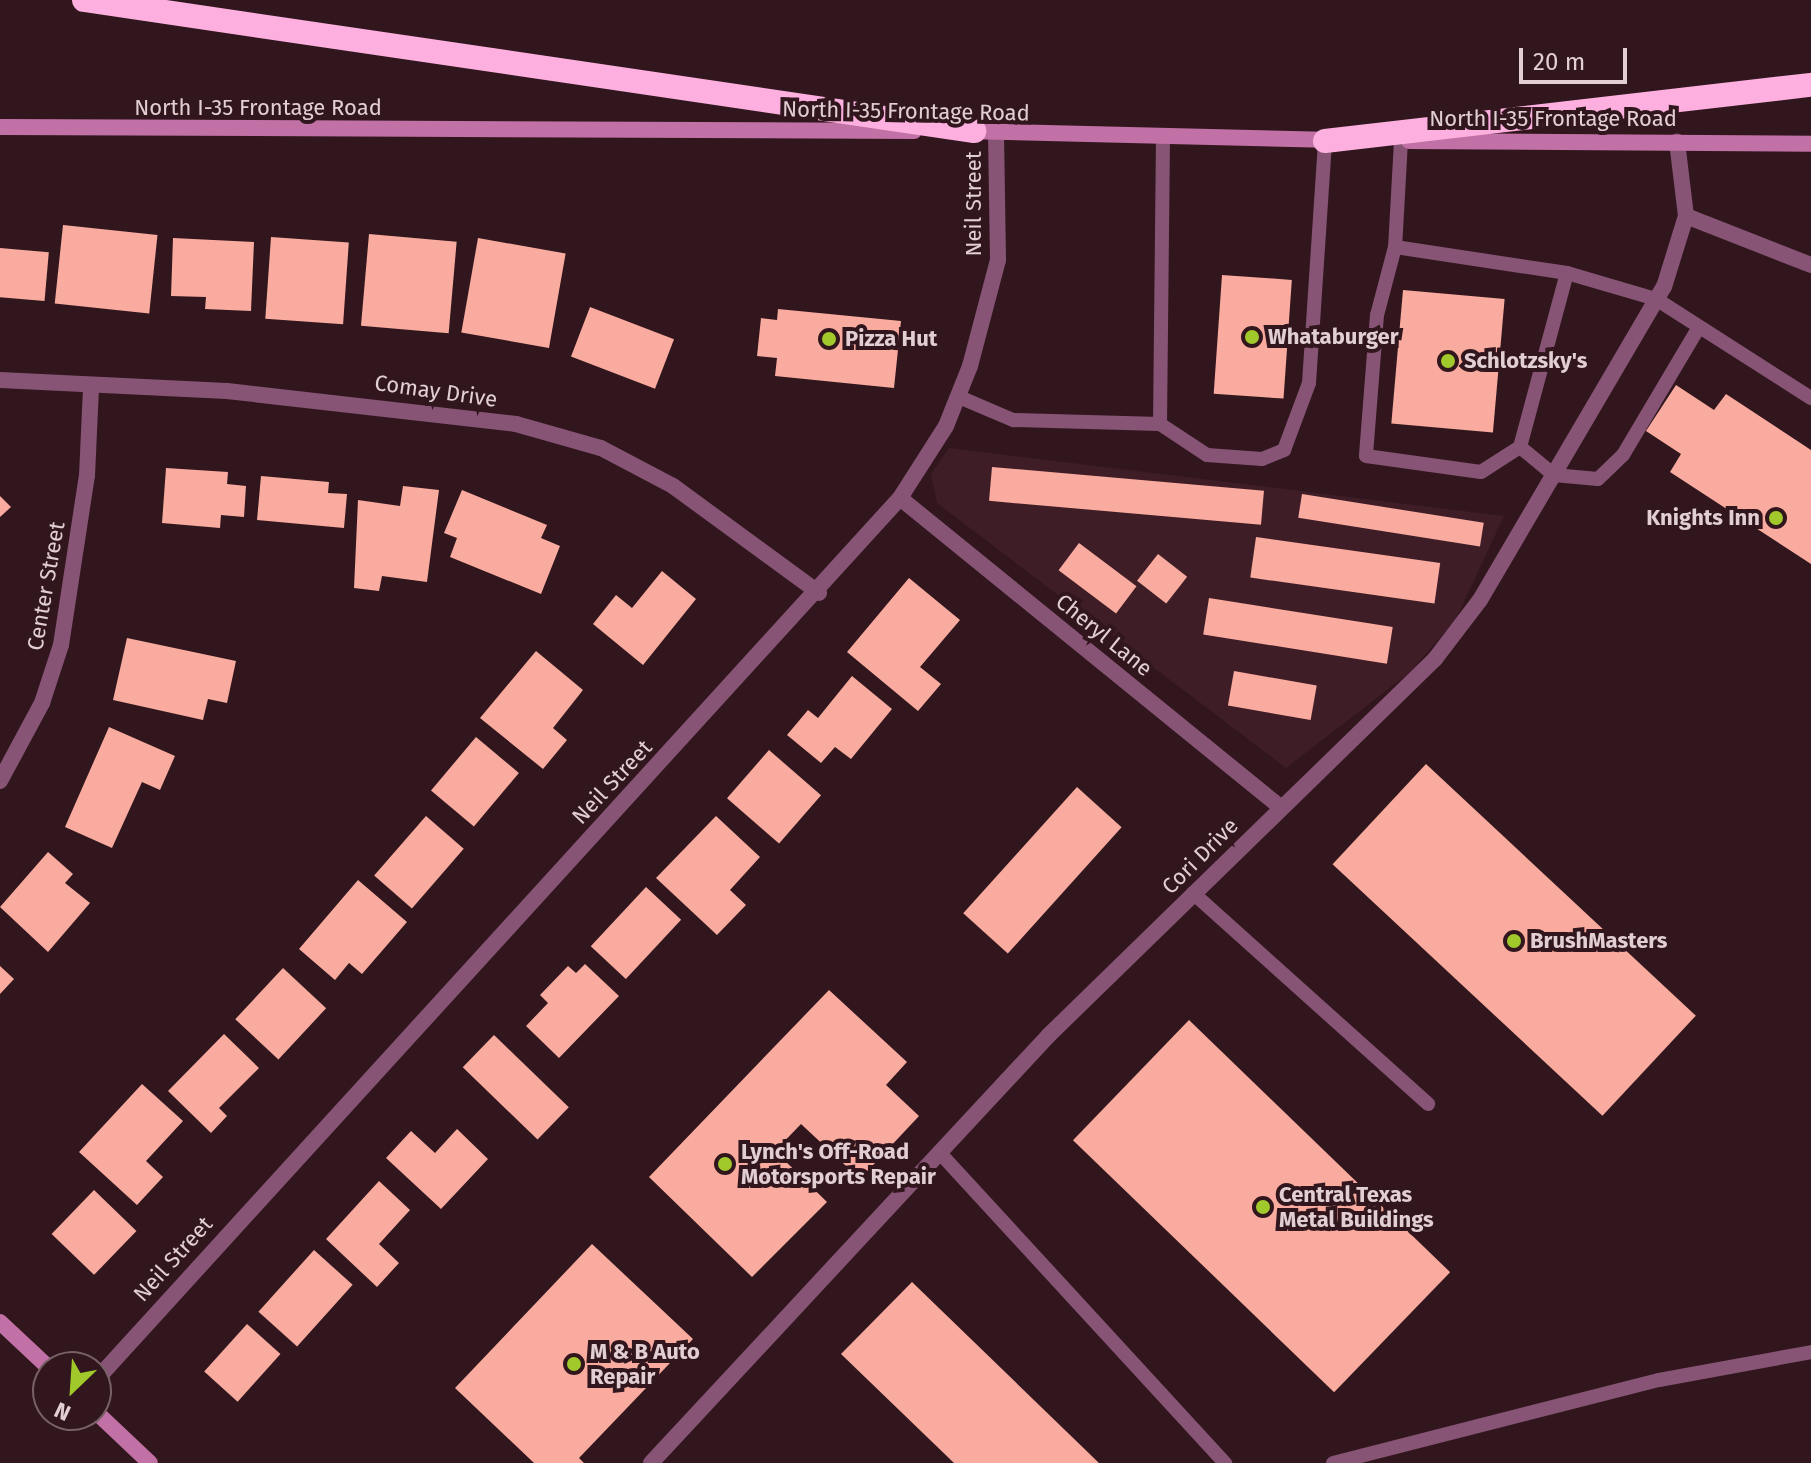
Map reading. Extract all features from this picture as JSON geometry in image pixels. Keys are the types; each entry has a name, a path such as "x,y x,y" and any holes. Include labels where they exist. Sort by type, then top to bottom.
{"highway":[{"path":"84,0 985,133"},
{"path":"1325,141 1811,85"}],"main road":[{"name":"North I-35 Frontage Road","path":"0,127 985,133 1325,141 1811,144"},
{"path":"0,1322 32,1352"},
{"path":"112,1427 150,1463"}],"street":[{"name":"Neil Street","path":"112,1363 819,593 900,498 959,397 998,260 985,133"},
{"path":"1677,142 1686,216 1811,265"},
{"name":"Cori Drive","path":"651,1463 939,1152 1193,893 1435,659 1480,600 1656,299 1686,216"},
{"name":"Comay Drive","path":"0,380 401,406 573,440 673,486 819,593"},
{"name":"Center Street","path":"0,781 42,703 61,645 87,476 91,387"},
{"name":"Cheryl Lane","path":"900,498 1280,807"}],"lane":[{"path":"1160,424 1163,138"},
{"path":"959,397 1013,420 1160,424 1207,455 1262,459 1284,450 1309,383 1325,141"},
{"path":"1401,141 1395,247 1377,315 1366,456 1481,472 1520,447 1567,273"},
{"path":"1395,247 1567,273 1656,299 1811,398"},
{"path":"1520,447 1554,475 1598,479 1623,455 1699,327"},
{"path":"1193,893 1428,1104"},
{"path":"939,1152 1225,1463"},
{"path":"1333,1463 1659,1380 1811,1352"}],"shaded area":[{"path":"949,448 1504,516 1455,621 1409,673 1286,768 937,503 931,474"}],"building":[{"path":"63,225 157,235 149,313 55,304"},
{"path":"369,234 457,242 449,333 361,326"},
{"path":"271,237 349,242 343,324 265,319"},
{"path":"173,238 254,242 251,311 205,309 206,297 171,296"},
{"path":"478,238 566,253 549,348 461,333"},
{"path":"0,248 49,252 45,301 0,297"},
{"name":"Whataburger","path":"1222,275 1292,280 1284,399 1214,394"},
{"name":"Schlotzsky's","path":"1403,290 1505,299 1493,432 1391,423"},
{"path":"590,307 674,339 655,389 571,356"},
{"name":"Pizza Hut","path":"778,309 901,321 894,388 775,376 777,358 757,356 761,318 777,320"},
{"name":"Knights Inn","path":"1676,385 1714,410 1726,394 1811,450 1811,564 1670,472 1681,454 1646,431"},
{"path":"992,467 1264,491 1261,525 989,501"},
{"path":"166,468 228,472 227,484 246,486 244,517 221,515 220,528 162,523"},
{"path":"261,476 329,482 328,493 347,494 344,528 257,520"},
{"path":"403,486 439,490 427,582 382,576 379,591 354,588 358,500 400,506"},
{"path":"462,490 547,525 541,538 560,546 541,594 450,557 457,538 444,533"},
{"path":"1302,494 1484,523 1480,546 1298,518"},
{"path":"0,496 11,507 0,517"},
{"path":"1256,537 1440,563 1434,603 1250,578"},
{"path":"1079,543 1137,586 1116,613 1059,570"},
{"path":"1158,554 1187,577 1166,604 1137,581"},
{"path":"662,571 696,599 643,665 593,624 616,595 632,608"},
{"path":"909,578 960,620 920,667 941,684 918,711 847,652"},
{"path":"1209,598 1393,627 1387,664 1203,635"},
{"path":"127,638 236,661 227,703 208,699 203,720 113,700"},
{"path":"536,651 583,690 553,728 567,740 543,769 480,718"},
{"path":"1234,671 1317,686 1311,720 1228,705"},
{"path":"852,676 892,709 851,759 835,747 821,763 787,735 808,710 818,718"},
{"path":"109,727 175,756 160,790 142,782 112,848 65,827"},
{"path":"476,737 519,773 474,827 431,791"},
{"path":"769,750 821,795 779,844 727,798"},
{"name":"BrushMasters","path":"1426,764 1696,1016 1602,1116 1333,864"},
{"path":"1077,787 1122,827 1008,953 963,913"},
{"path":"426,816 464,849 412,908 374,876"},
{"path":"716,816 760,857 730,890 746,905 717,935 656,878"},
{"path":"48,852 73,874 65,883 90,903 48,952 0,907"},
{"path":"358,880 407,922 362,974 349,963 335,980 299,949"},
{"path":"646,887 681,920 626,979 591,946"},
{"path":"585,964 619,996 559,1058 526,1026 548,1003 540,995 568,966 576,973"},
{"path":"0,966 14,979 0,994"},
{"path":"283,968 326,1008 278,1059 235,1019"},
{"path":"829,990 907,1062 886,1085 919,1116 860,1179 801,1124 775,1151 827,1202 752,1277 649,1177"},
{"name":"Central Texas Metal Buildings","path":"1189,1020 1450,1272 1334,1392 1073,1140"},
{"path":"224,1034 259,1068 219,1108 227,1116 211,1133 168,1091"},
{"path":"494,1035 569,1107 538,1140 463,1067"},
{"path":"142,1084 183,1121 146,1161 163,1177 137,1205 79,1152"},
{"path":"457,1129 488,1159 441,1209 386,1158 411,1131 435,1153"},
{"path":"379,1181 410,1210 379,1244 399,1263 377,1287 326,1239"},
{"path":"94,1190 136,1231 94,1275 52,1234"},
{"name":"M & B Auto Repair","path":"592,1244 693,1339 579,1458 584,1463 534,1463 455,1388"},
{"path":"314,1250 353,1285 297,1346 258,1312"},
{"path":"912,1282 1099,1463 954,1463 841,1354"},
{"path":"247,1324 280,1354 238,1402 204,1372"}],"place":[{"name":"Whataburger","path":"1252,337"},
{"name":"Pizza Hut","path":"829,339"},
{"name":"Schlotzsky's","path":"1448,361"},
{"name":"Knights Inn","path":"1776,518"},
{"name":"BrushMasters","path":"1514,941"},
{"name":"Lynch's Off-Road Motorsports Repair","path":"725,1164"},
{"name":"Central Texas Metal Buildings","path":"1263,1207"},
{"name":"M & B Auto Repair","path":"574,1364"}]}
